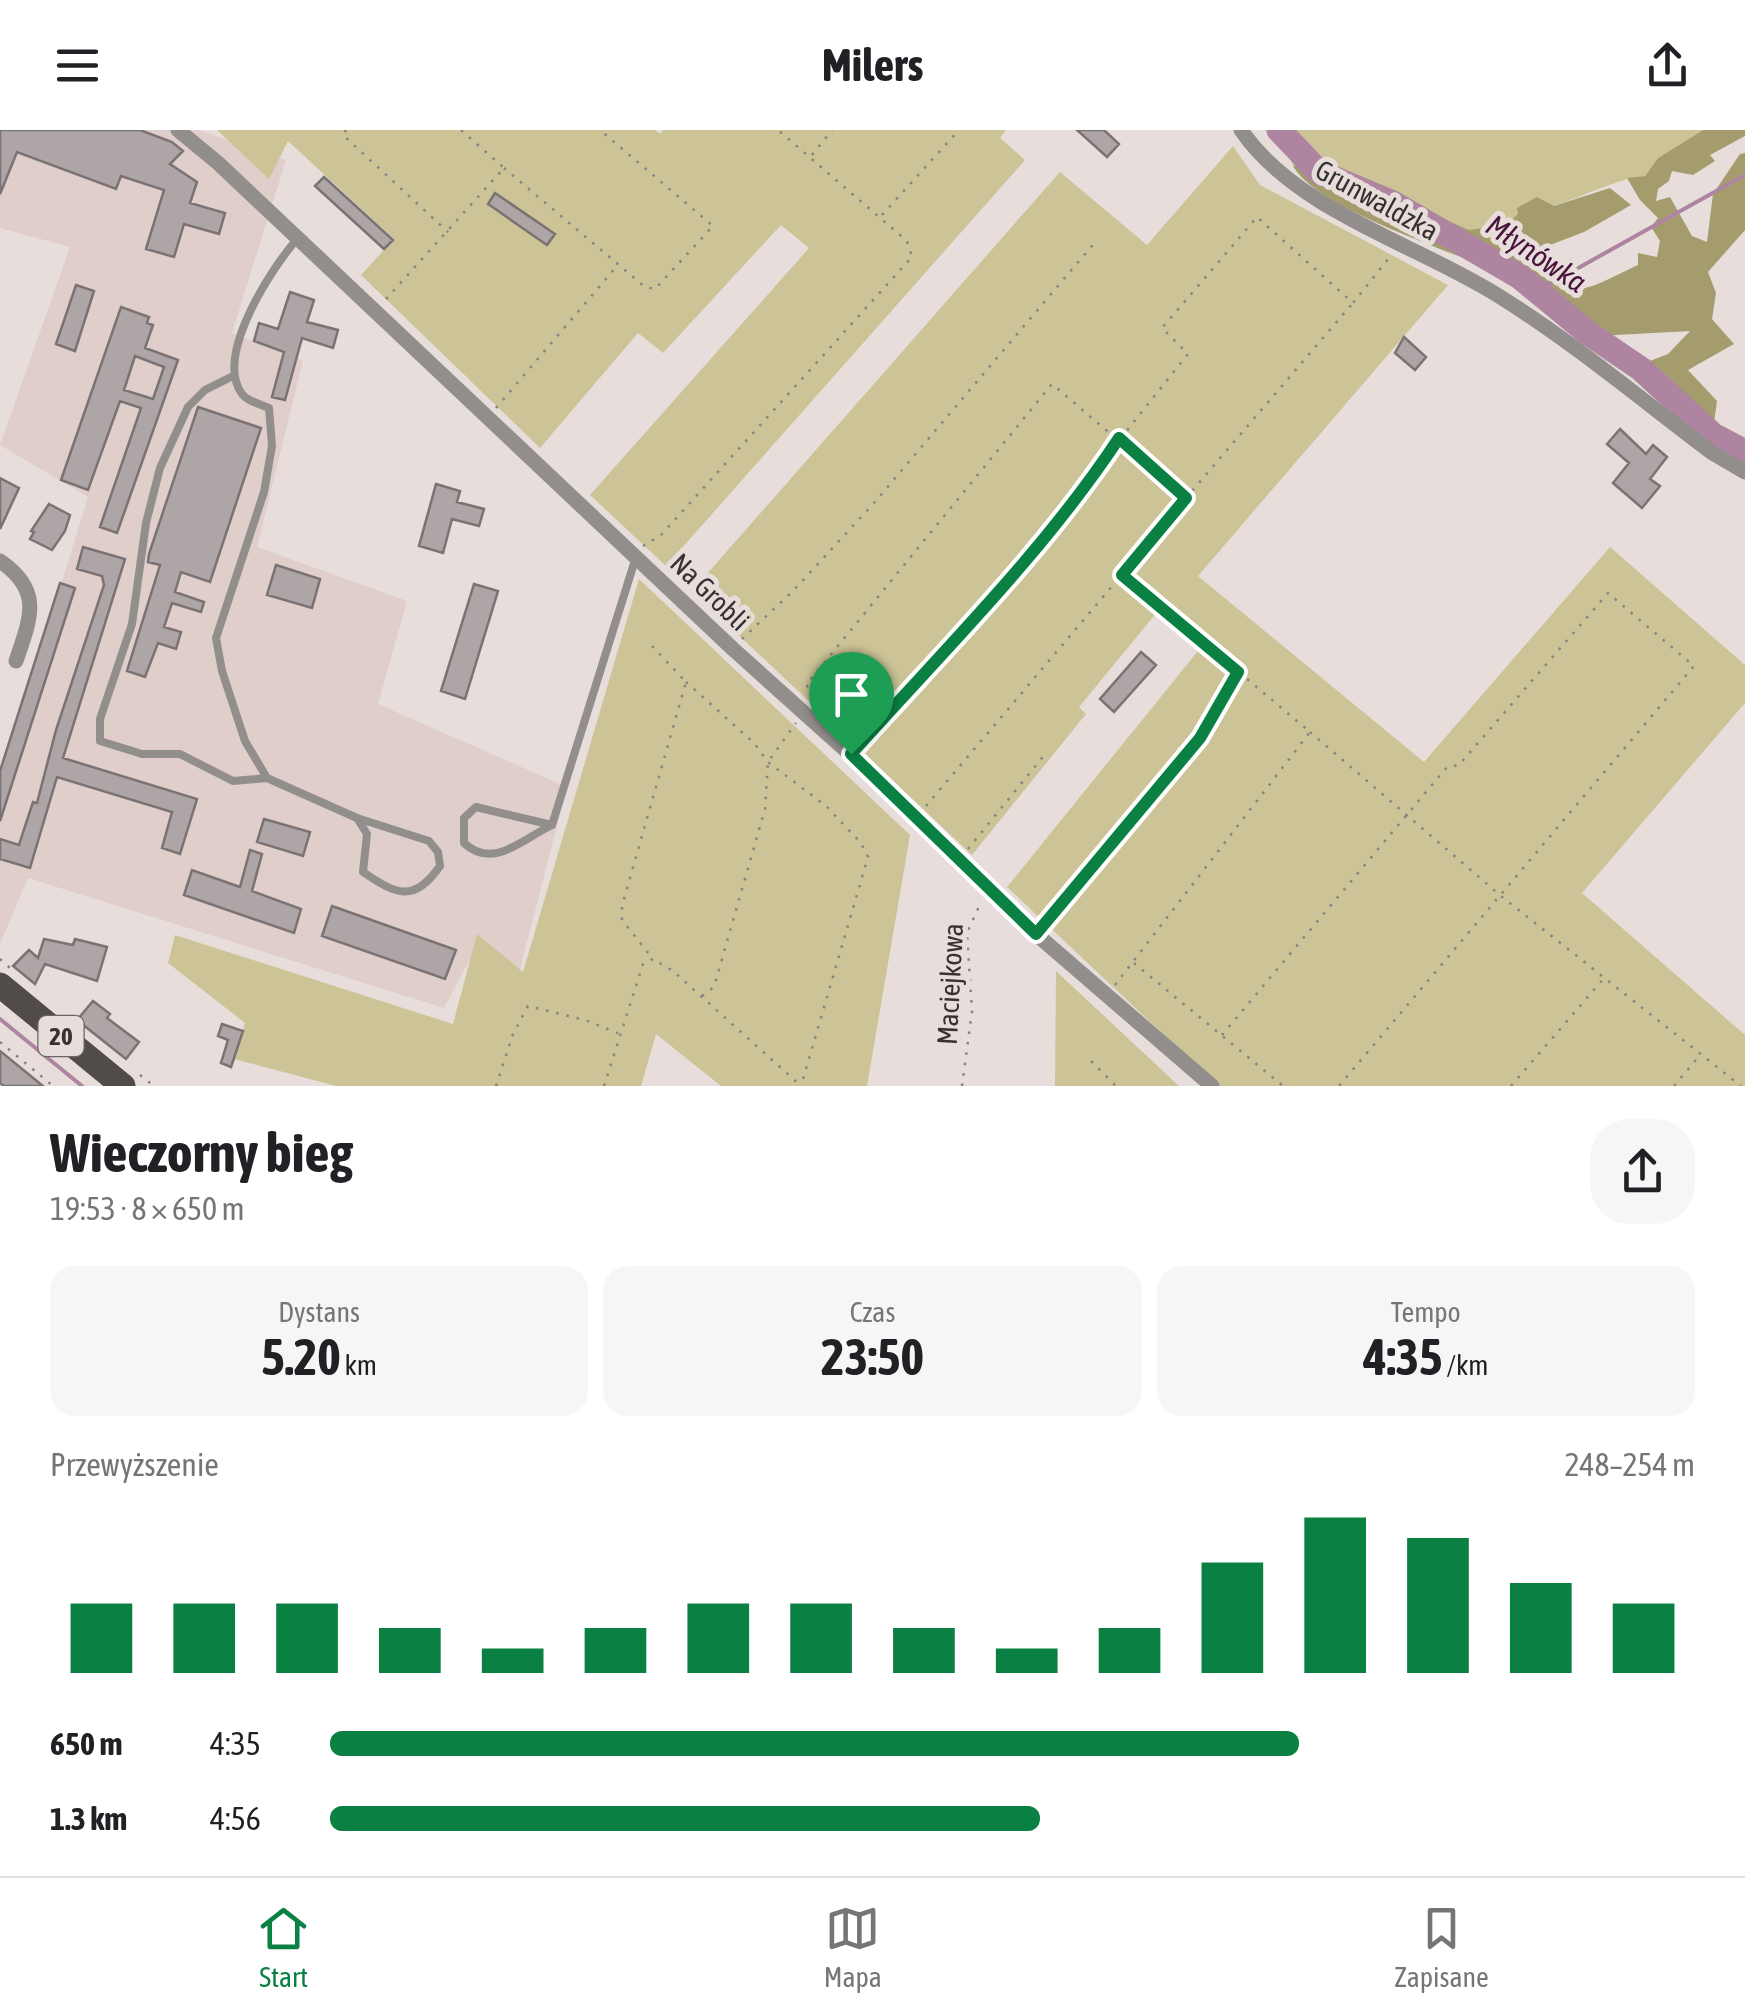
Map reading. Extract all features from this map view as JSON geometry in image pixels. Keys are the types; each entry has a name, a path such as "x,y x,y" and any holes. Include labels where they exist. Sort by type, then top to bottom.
{"main road":[{"name":"20","path":"0,986 123,1086"}],"street":[{"name":"Na Grobli","path":"178,130 733,649 851,754 1036,934 1212,1086"},
{"name":"Grunwaldzka","path":"1241,130 1255,150 1309,193 1502,297 1711,452 1745,472"},
{"path":"0,561 27,589 33,608 16,661"}],"lane":[{"path":"267,778 245,741 216,638 235,570 264,492 272,446 269,408 244,397 233,376 238,347 258,294 276,262 297,239"},
{"path":"233,376 205,390 188,407 160,468 146,523 132,624 100,719 100,740 142,754 180,754 233,781 267,778 357,818 429,841 438,852 440,866 426,886 405,894 386,888 363,872 362,848 367,834 357,818"},
{"path":"552,825 476,807 464,818 464,842 476,854 497,856 552,825 636,557"}],"path":[{"path":"346,130 343,135 449,232"},
{"path":"461,130 644,287 655,289 714,226 600,130"},
{"path":"636,557 644,544 662,535 912,257 907,240 778,130"},
{"path":"811,156 832,130"},
{"path":"881,216 959,130"},
{"path":"374,311 504,168"},
{"path":"851,754 1009,578 1188,354 1162,328 1257,217 1353,303"},
{"path":"733,649 874,503 1096,240"},
{"path":"916,818 1401,243"},
{"path":"488,417 618,265"},
{"path":"866,736 806,685 1052,384 1186,498"},
{"path":"1122,575 1501,896 1741,1086"},
{"path":"1222,1035 1447,767 1459,765 1608,592 1694,666 1339,1086"},
{"path":"652,646 754,742 768,762 826,806 861,843 868,857 801,1086 702,996 653,959 622,920 622,906 686,682"},
{"path":"1036,934 1200,738 1238,672"},
{"path":"702,996 714,987 765,809 768,762 803,713"},
{"path":"1106,996 1310,732"},
{"path":"958,860 1046,753"},
{"name":"Maciejkowa","path":"962,1086 972,1012 967,933 990,890"},
{"path":"604,1086 643,964 653,959"},
{"path":"1134,962 1283,1086"},
{"path":"1512,1086 1606,976"},
{"path":"496,1086 512,1034 528,1006 586,1020 620,1034"},
{"path":"0,1042 53,1086"},
{"path":"1674,1086 1702,1053"},
{"path":"1091,1061 1116,1086"}],"shaded area":[{"path":"0,130 199,130 286,160 232,333 303,361 257,547 407,601 378,704 567,787 520,969 471,957 444,1008 28,878 0,944 0,783 88,497 0,445 70,247 0,228"},
{"path":"217,130 655,130 660,134 663,130 1006,130 1000,138 1025,160 666,566 590,495 809,248 781,225 663,353 638,333 540,448 361,275 394,239 288,141 269,179"},
{"path":"1280,130 1703,130 1658,158 1645,176 1553,206 1537,197 1507,224 1469,230 1310,159 1293,166"},
{"path":"1703,130 1745,130 1745,136 1710,155 1715,161 1693,175 1672,171 1669,181 1658,189 1656,201 1670,197 1692,236 1707,242 1713,194 1740,154 1745,153 1745,230 1708,272 1716,293 1712,319 1734,344 1688,370 1717,401 1713,430 1663,391 1626,370 1668,354 1690,331 1579,337 1532,294 1502,274 1357,213 1307,182 1293,166 1310,159 1469,230 1507,224 1518,214 1517,208 1537,197 1554,206 1610,188 1631,205 1584,232 1537,250 1526,264 1557,284 1581,288 1638,265 1638,253 1657,257 1660,241 1651,227 1658,218 1640,200 1627,178 1645,176 1658,158"},
{"path":"1233,146 1260,185 1448,285 1198,576 1424,762 1610,547 1745,665 1745,703 1582,893 1745,1035 1745,1086 1218,1086 1007,887 1202,646 1158,611 1079,707 1086,714 972,855 692,591 1060,172 1147,245"},
{"path":"639,579 910,835 867,1086 721,1086 656,1034 641,1086 336,1086 234,1059 245,1023 168,963 175,935 453,1024 477,934 523,972"},
{"path":"1056,971 1179,1086 1055,1086"}],"building":[{"path":"0,130 140,130 172,142 183,151 170,164 197,182 190,203 225,213 219,234 184,224 174,257 146,249 164,190 121,176 116,189 17,152 0,194"},
{"path":"1077,130 1104,130 1119,144 1107,157"},
{"path":"324,177 393,240 384,249 315,186"},
{"path":"495,193 555,234 547,245 488,204"},
{"path":"76,285 94,291 75,351 56,344"},
{"path":"290,292 314,300 307,322 338,330 333,348 302,338 285,400 272,397 284,352 254,341 259,323 278,329"},
{"path":"121,307 149,317 147,323 153,325 145,348 178,360 117,533 100,527 141,408 120,401 88,490 61,480","holes":["135,356 164,367 153,399 124,390"]},
{"path":"1404,337 1426,357 1415,370 1395,353"},
{"path":"198,407 261,428 210,582 181,572 175,592 204,602 201,612 172,603 164,627 181,632 176,649 158,643 145,677 127,671 160,565 148,562 149,554"},
{"path":"1620,429 1646,454 1653,445 1667,457 1650,479 1660,486 1642,508 1613,483 1629,463 1607,444"},
{"path":"0,478 19,488 0,529"},
{"path":"436,484 460,491 457,502 484,509 479,526 452,519 443,553 419,546"},
{"path":"49,504 70,515 52,550 30,539"},
{"path":"83,547 125,559 63,758 197,799 180,854 162,848 172,812 57,777 30,868 0,859 0,839 19,845 33,802 37,803 56,730 104,585 102,576 77,569"},
{"path":"276,565 320,579 312,608 267,595"},
{"path":"60,583 75,588 0,821 0,771"},
{"path":"474,584 498,591 465,699 441,691"},
{"path":"1141,652 1156,665 1114,712 1100,699"},
{"path":"264,819 310,832 303,856 257,842"},
{"path":"250,850 262,854 252,891 301,909 294,933 184,895 192,870 240,887"},
{"path":"332,906 456,950 445,979 322,936"},
{"path":"44,939 73,945 75,939 107,947 97,981 45,964 35,984 13,966 29,950 38,958"},
{"path":"93,1001 110,1014 107,1018 139,1042 126,1059 77,1020"},
{"path":"222,1024 243,1031 231,1067 221,1063 228,1040 218,1036"},
{"path":"0,1051 43,1086 0,1083"}],"waterway":[{"name":"Młynówka","path":"1279,130 1319,172 1393,203 1520,277 1588,333 1641,369 1713,435 1745,452"},
{"path":"1537,291 1745,175"},
{"path":"0,1019 82,1086"}],"route":[{"path":"1119,438 1186,498 1122,575 1238,672 1200,738 1036,934 851,754 1009,578 1094,476 1119,438"}]}
